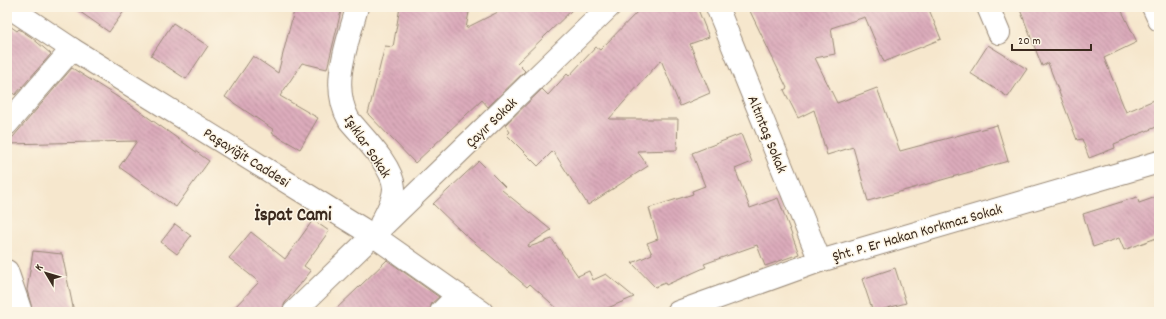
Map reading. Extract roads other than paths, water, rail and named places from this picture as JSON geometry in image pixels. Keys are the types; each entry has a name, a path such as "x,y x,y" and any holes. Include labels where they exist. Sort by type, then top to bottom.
{"street":[{"name":"Paşayiğit Caddesi","path":"9,7 72,48 374,236 482,312"},
{"name":"Işıklar Sokak","path":"358,7 342,66 339,90 344,110 391,176 394,188 392,201 374,236"},
{"name":"Çayır Sokak","path":"294,312 609,7"},
{"name":"Altıntaş Sokak","path":"717,7 820,260"},
{"path":"988,7 999,33"},
{"path":"1153,7 1159,20"},
{"path":"7,124 72,48"},
{"name":"Şht. P. Er Hakan Korkmaz Sokak","path":"678,312 820,260 1159,162"},
{"path":"7,271 21,312"},
{"path":"441,312 458,295"}],"district":[{"name":"İspat Cami","path":"293,213"}]}
